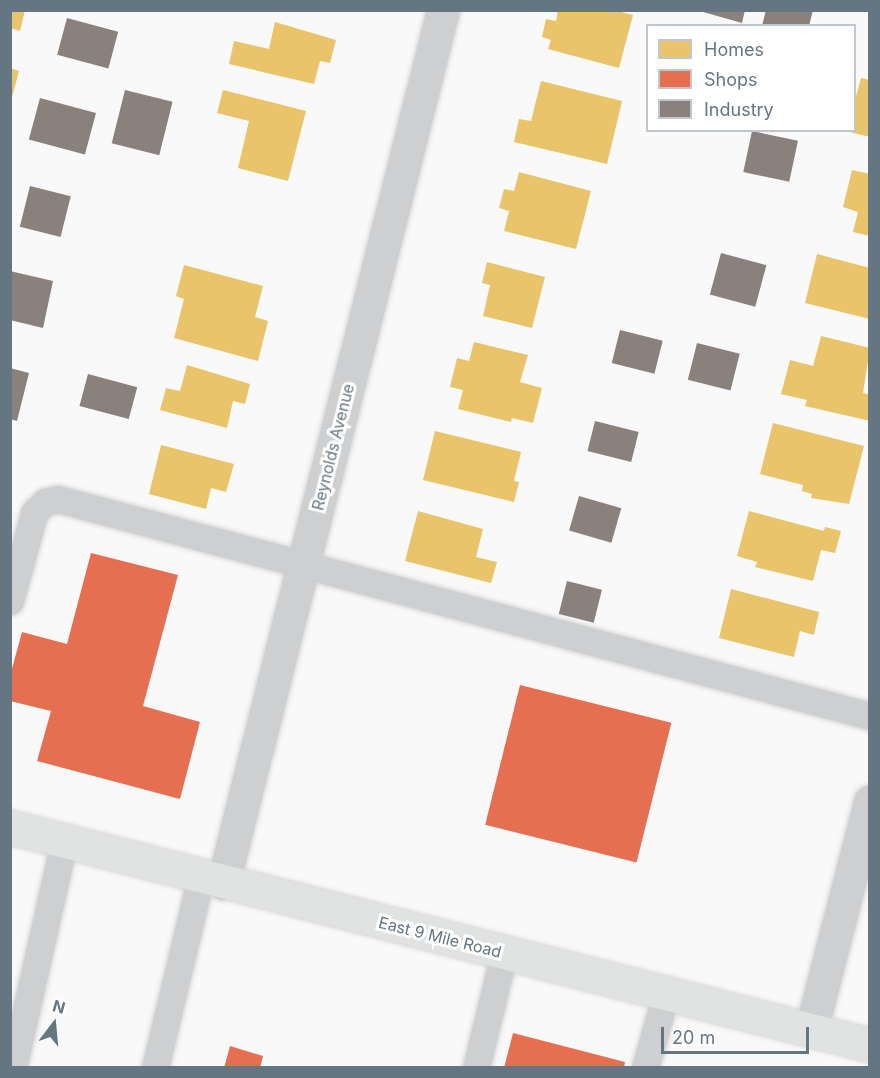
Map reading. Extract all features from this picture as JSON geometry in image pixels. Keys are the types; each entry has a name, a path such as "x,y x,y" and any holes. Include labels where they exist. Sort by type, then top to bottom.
{"main road":[{"name":"East 9 Mile Road","path":"10,827 212,880 870,1044"}],"street":[{"name":"Reynolds Avenue","path":"212,880 303,567 443,10"},
{"path":"811,1030 870,802"}],"lane":[{"path":"10,601 34,513 45,502 58,499 303,567 870,716"},
{"path":"13,1068 64,841"},
{"path":"155,1068 212,880"},
{"path":"476,1068 504,953"},
{"path":"645,1068 666,994"}],"building: Homes":[{"path":"10,10 25,10 20,31 10,28"},
{"path":"558,10 614,10 633,15 619,68 548,49 551,40 542,37 546,19 556,21"},
{"path":"275,22 336,40 330,63 320,61 314,84 229,64 234,41 269,49"},
{"path":"10,68 19,71 11,101 10,101"},
{"path":"861,78 870,80 870,137 850,132 856,132 856,97"},
{"path":"541,81 622,101 607,164 514,142 519,119 531,121"},
{"path":"223,90 306,111 288,181 238,168 249,121 217,113"},
{"path":"852,170 870,174 870,236 853,232 858,212 843,207"},
{"path":"519,172 591,191 576,249 504,231 509,211 499,208 504,189 514,191"},
{"path":"817,254 870,268 870,319 805,303"},
{"path":"487,262 545,277 532,328 483,316 490,285 482,283"},
{"path":"184,265 263,286 255,317 268,321 258,361 174,338 184,299 176,296"},
{"path":"821,336 870,348 863,393 870,395 870,421 805,406 807,400 781,394 790,360 813,366"},
{"path":"474,342 528,355 520,382 542,388 533,423 512,418 511,422 458,409 463,390 450,387 457,358 469,361"},
{"path":"187,365 250,384 245,404 233,401 227,428 160,410 166,388 180,391"},
{"path":"773,423 864,446 849,504 811,498 812,494 802,491 803,485 760,474"},
{"path":"435,431 521,452 514,481 519,482 514,502 423,480"},
{"path":"161,445 234,464 226,492 211,488 206,509 149,494"},
{"path":"418,511 483,529 476,557 497,562 491,583 405,561"},
{"path":"749,511 824,531 825,527 841,531 835,553 821,550 813,581 755,567 757,562 737,556"},
{"path":"731,589 819,612 814,635 800,631 794,657 719,638"}],"building: Shops":[{"path":"91,553 178,575 143,706 200,722 180,799 37,761 51,711 10,701 10,676 22,632 67,644"},
{"path":"520,685 671,723 637,862 485,825"},
{"path":"513,1033 625,1062 624,1068 504,1068"},
{"path":"230,1046 263,1056 260,1068 224,1068"}],"building: Industry":[{"path":"696,10 745,10 742,23"},
{"path":"766,10 813,10 810,24 762,24"},
{"path":"67,18 118,32 108,68 57,55"},
{"path":"125,90 173,102 159,155 112,143"},
{"path":"40,98 96,113 85,155 29,140"},
{"path":"752,132 798,141 789,182 743,172"},
{"path":"30,186 71,196 61,237 20,227"},
{"path":"721,253 766,265 755,307 710,295"},
{"path":"10,271 53,281 43,328 10,320"},
{"path":"620,330 663,341 654,374 612,363"},
{"path":"697,343 740,354 730,391 688,380"},
{"path":"10,368 29,373 17,421 10,419"},
{"path":"88,374 137,387 129,419 79,406"},
{"path":"595,421 639,432 631,462 588,451"},
{"path":"579,496 621,508 611,543 569,531"},
{"path":"567,581 602,590 594,623 559,614"}]}
